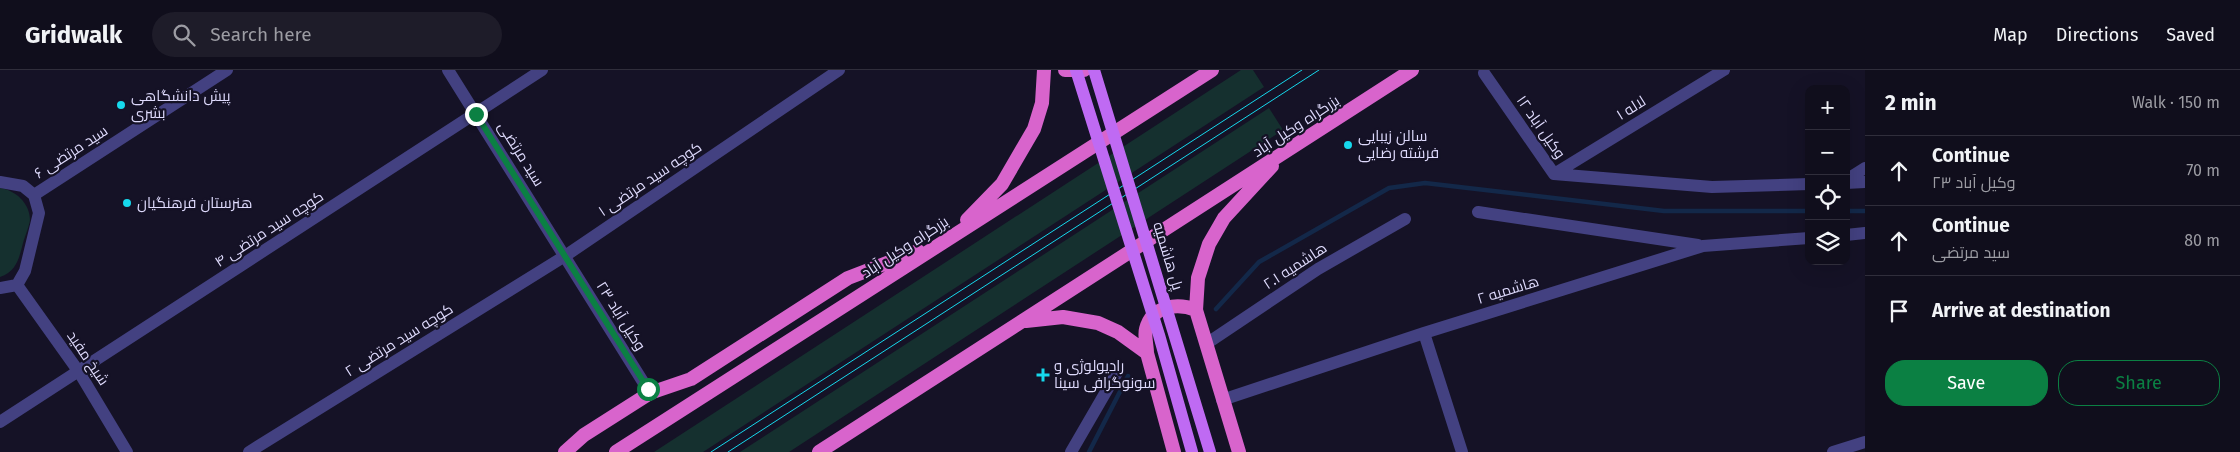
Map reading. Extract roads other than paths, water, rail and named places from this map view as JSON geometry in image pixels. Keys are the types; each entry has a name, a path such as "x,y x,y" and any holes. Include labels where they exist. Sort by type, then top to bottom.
{"highway":[{"path":"565,452 584,435 650,393 691,379 848,278 948,239 1002,184 1030,137 1042,103 1044,70"},
{"path":"1065,70 1084,70"},
{"name":"بزرگراه وکیل آباد","path":"616,452 1212,70"},
{"name":"بزرگراه وکیل آباد","path":"824,450 1412,70"},
{"path":"1239,452 1196,310 1198,278 1209,244 1224,218 1287,151"},
{"path":"1174,452 1147,353 1146,329 1152,318 1161,310 1178,306 1196,310"},
{"path":"1023,321 1064,317 1098,323 1118,332 1147,353"}],"main road":[{"path":"1076,70 1156,326 1192,452"},
{"name":"پل هاشمیه","path":"1094,70 1210,452"}],"street":[{"name":"سید مرتضی ۶","path":"34,195 228,70"},
{"name":"سید مرتضی","path":"448,70 565,256"},
{"name":"کوچه سید مرتضی ۴","path":"0,422 542,70"},
{"name":"کوچه سید مرتضی ۱","path":"565,256 839,70"},
{"name":"لاله ۱","path":"1554,174 1724,70"},
{"name":"۱۲ وکیل آباد","path":"1484,73 1554,174"},
{"path":"1850,178 1865,168"},
{"path":"1554,174 1712,187 1805,184"},
{"path":"1850,181 1865,182"},
{"path":"0,182 23,186 34,195 39,213 26,271 17,285 0,288"},
{"path":"1478,212 1703,246"},
{"name":"هاشمیه ۲.۱","path":"1206,344 1318,269 1405,219"},
{"path":"1850,235 1865,233"},
{"name":"هاشمیه ۲","path":"1222,400 1424,333 1703,246 1805,238"},
{"name":"۲۳ وکیل آباد","path":"565,256 650,393"},
{"name":"کوچه سید مرتضی ۲","path":"249,452 565,256"},
{"name":"شیخ مفید","path":"17,285 79,372 127,452"},
{"path":"1424,333 1462,452"},
{"path":"1071,452 1118,371"},
{"path":"1834,452 1865,442"}],"waterway":[{"path":"1216,309 1259,262 1389,188 1425,183 1664,211 1805,211"},
{"path":"1850,211 1865,211"},
{"path":"1089,452 1128,376"}],"tram line":[{"path":"711,452 1302,70"},
{"path":"728,452 1319,70"}],"place":[{"name":"پیش دانشگاهی بشری","path":"121,105"},
{"name":"سالن زیبایی فرشته رضایی","path":"1348,145"},
{"name":"هنرستان فرهنگیان","path":"127,203"},
{"name":"رادیولوژی و سونوگرافی سینا","path":"1043,375"}]}
